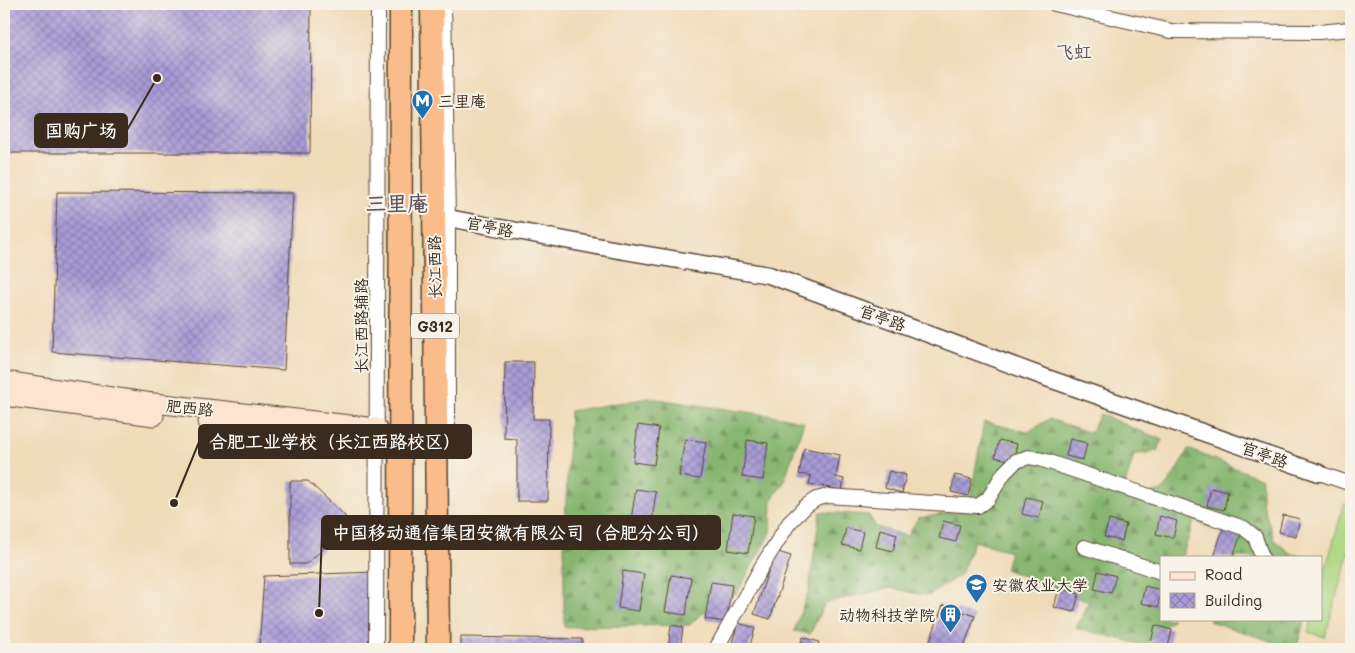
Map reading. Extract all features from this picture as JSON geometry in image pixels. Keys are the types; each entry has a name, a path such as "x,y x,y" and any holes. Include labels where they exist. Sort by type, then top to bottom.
{"highway":[{"name":"长江西路","path":"400,649 402,4"},
{"name":"长江西路","path":"432,4 440,219 438,649"}],"main road":[{"name":"肥西路","path":"4,380 377,435"},
{"name":"肥西路","path":"4,396 377,435"}],"street":[{"name":"长江西路辅路","path":"376,649 378,4"},
{"path":"444,4 440,219 448,649"},
{"path":"1055,4 1171,31 1319,32 1351,29"},
{"name":"官亭路","path":"440,219 769,275 1047,378 1319,473"},
{"path":"716,649 762,566 790,523 806,506 816,499 828,496 978,506 988,500 1004,473 1016,461 1029,457 1043,460 1244,528 1255,537 1262,551 1262,556"},
{"path":"1319,473 1351,484"},
{"path":"1084,547 1160,572"}],"green space":[{"path":"649,398 782,417 804,422 783,484 772,499 771,532 737,593 699,616 690,625 564,627 564,547 570,411"},
{"path":"1100,414 1162,440 1158,451 1134,455 1122,495 1135,497 1162,491 1174,475 1188,449 1262,479 1262,502 1274,540 1290,553 1300,556 1229,556 1235,537 1194,521 1182,556 1160,556 1160,620 1172,620 1144,645 1076,628 1089,602 1005,569 1010,551 974,541 961,574 929,596 889,588 825,603 810,634 794,631 809,589 820,512 869,515 876,527 907,536 918,518 968,510 984,422 1028,432 1049,419 1091,433"},
{"path":"1344,504 1351,506 1351,543 1325,637 1308,632 1312,620 1322,620 1322,581"},
{"path":"1210,620 1305,620 1296,649"}],"building":[{"path":"4,4 311,4 310,153 4,153"},
{"path":"57,192 293,193 284,370 52,352"},
{"path":"505,362 534,362 533,419 549,419 548,501 517,501 517,439 504,438"},
{"path":"638,425 659,428 654,465 633,462"},
{"path":"685,439 706,442 700,479 679,476"},
{"path":"1070,439 1087,443 1083,460 1066,456"},
{"path":"747,440 768,443 763,480 742,477"},
{"path":"999,440 1017,444 1013,461 995,457"},
{"path":"804,448 840,455 836,477 844,479 842,490 809,484 811,476 799,474"},
{"path":"889,471 906,475 902,493 885,488"},
{"path":"955,475 972,479 968,496 951,492"},
{"path":"290,481 308,481 345,516 345,530 306,564 290,564"},
{"path":"1211,488 1228,492 1224,510 1207,506"},
{"path":"636,489 656,492 651,529 630,526"},
{"path":"1026,497 1043,501 1039,518 1022,514"},
{"path":"733,513 754,516 748,553 728,550"},
{"path":"1283,515 1300,519 1296,536 1279,532"},
{"path":"1160,516 1177,521 1173,538 1156,534"},
{"path":"1109,520 1126,524 1122,541 1104,537"},
{"path":"943,521 960,525 956,542 939,538"},
{"path":"846,528 863,532 859,549 842,545"},
{"path":"1223,528 1241,534 1233,556 1214,556"},
{"path":"880,529 897,534 893,551 876,547"},
{"path":"775,551 791,556 770,619 754,614"},
{"path":"623,571 644,574 639,611 618,608"},
{"path":"1098,571 1116,576 1111,593 1094,589"},
{"path":"376,572 376,649 259,649 264,576"},
{"path":"671,575 691,578 686,615 665,612"},
{"path":"711,582 732,585 726,622 705,619"},
{"path":"1145,586 1160,590 1158,607 1141,603"},
{"path":"1059,588 1079,594 1074,612 1054,607"},
{"name":"动物科技学院","path":"943,605 975,616 963,649 927,649"},
{"path":"738,623 755,628 749,649 730,649"},
{"path":"671,625 683,627 680,649 668,649"},
{"path":"1155,625 1172,630 1168,647 1151,643"},
{"path":"461,637 582,639 582,649 461,649"},
{"path":"803,637 819,642 816,649 799,649"},
{"path":"1255,643 1272,649 1253,649"}],"place":[{"name":"国购广场","path":"157,78"},
{"name":"三里庵","path":"422,119"},
{"name":"合肥工业学校（长江西路校区）","path":"174,503"},
{"name":"安徽农业大学","path":"976,603"},
{"name":"中国移动通信集团安徽有限公司（合肥分公司）","path":"319,613"},
{"name":"动物科技学院","path":"951,633"}],"district":[{"name":"飞虹","path":"1074,51"},
{"name":"三里庵","path":"397,202"}]}
